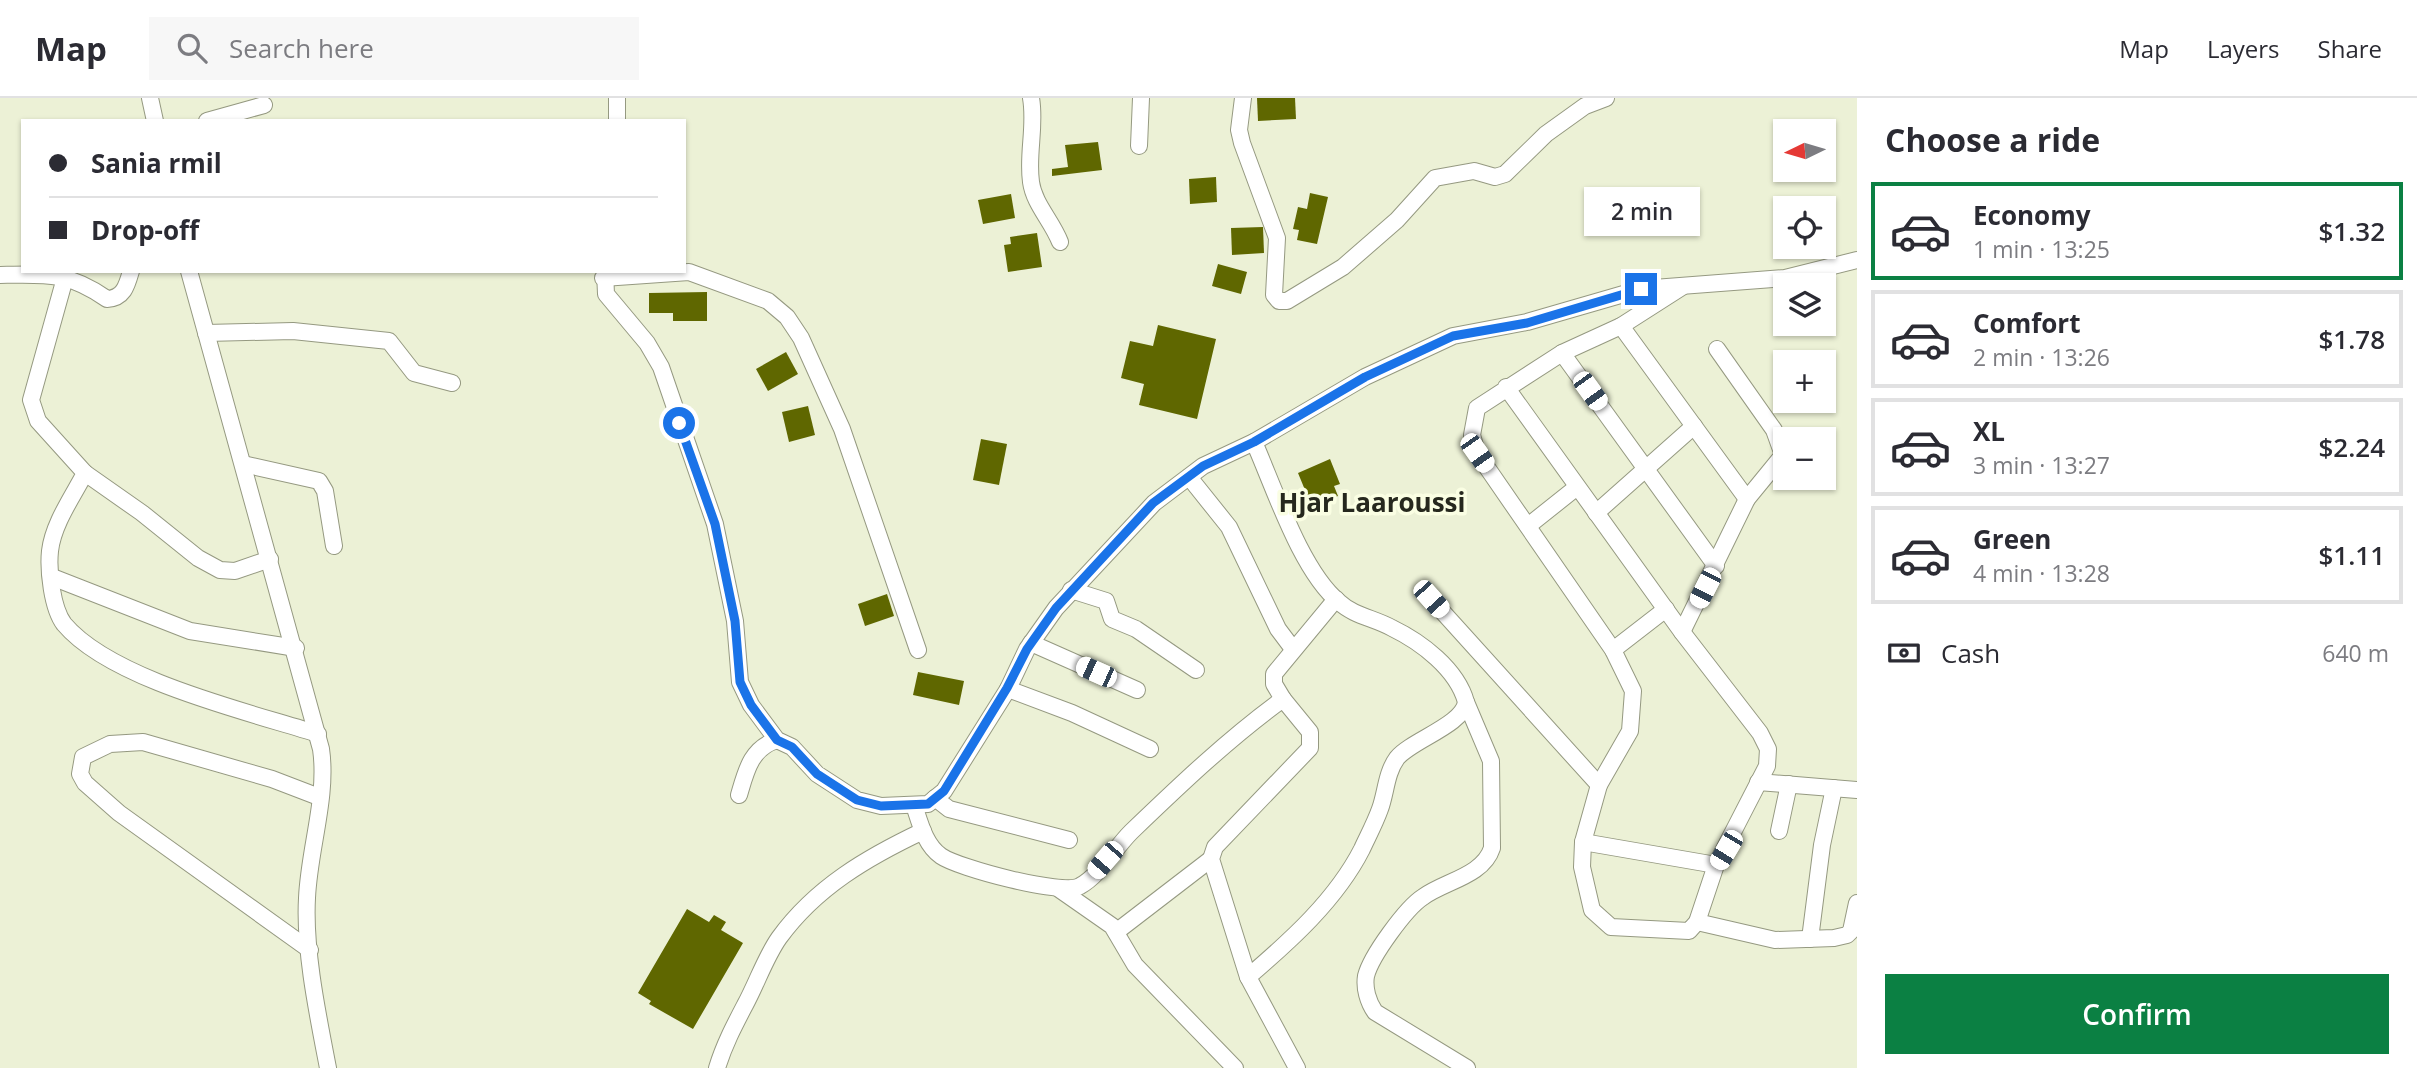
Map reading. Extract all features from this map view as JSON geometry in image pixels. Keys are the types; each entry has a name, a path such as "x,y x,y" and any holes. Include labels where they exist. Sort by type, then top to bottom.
{"street":[{"path":"150,98 155,119"},
{"path":"617,98 617,119"},
{"path":"1031,98 1034,128 1031,183 1038,203 1053,223 1060,242"},
{"path":"1139,146 1140,98"},
{"path":"1243,98 1239,130 1242,143 1277,238 1274,295 1279,301 1287,301 1343,267 1397,220 1435,178 1450,173 1474,171 1495,177 1505,174 1546,134 1585,106 1606,98"},
{"path":"214,119 264,105"},
{"path":"661,273 604,275 606,294 647,343 666,380 717,531 735,621 737,664 743,692 777,740 792,747 817,774 857,800 881,806 928,804 944,791 1007,688 1031,643 1071,590 1153,503 1203,466 1254,442 1365,377 1453,336 1527,323 1616,294 1684,285 1785,278 1854,259"},
{"path":"686,272 768,301 787,317 811,359 842,429 918,650"},
{"path":"0,275 45,274 65,278 86,284 107,299 113,299 125,289 130,273"},
{"path":"190,273 318,734 323,763 307,900 310,950 328,1068"},
{"path":"65,278 32,400 38,421 85,473 142,513 198,558 220,570 235,571 270,559"},
{"path":"1506,387 1665,609 1766,741 1769,758 1716,865 1697,922 1689,931 1611,927 1592,910 1582,867 1583,842 1599,785 1625,743 1634,709 1633,691 1614,650 1477,453 1472,435 1478,408 1506,387 1562,353 1621,326 1684,285"},
{"path":"1621,326 1747,499"},
{"path":"206,333 293,331 389,341 414,373 452,383"},
{"path":"1682,632 1747,499 1780,461 1782,447 1774,430 1717,349"},
{"path":"1562,353 1716,566"},
{"path":"1596,513 1694,426"},
{"path":"1254,442 1314,574 1336,599 1361,616 1390,626 1433,654 1461,688 1491,761 1492,834 1489,857 1478,868 1432,891 1409,908 1366,977 1369,1003 1375,1012 1467,1068"},
{"path":"243,464 320,481 325,491 334,546"},
{"path":"85,473 51,543 52,578 59,617 71,631 98,651 179,689 318,734"},
{"path":"1189,477 1229,527 1278,629 1293,649"},
{"path":"1528,527 1577,487"},
{"path":"52,578 190,631 296,648"},
{"path":"1071,590 1106,601 1112,619 1136,629 1196,670"},
{"path":"1297,1068 1248,977 1212,859 1215,847 1310,748 1310,733 1283,699 1273,676 1336,599"},
{"path":"1431,599 1599,785"},
{"path":"1614,650 1665,609"},
{"path":"1031,643 1137,690"},
{"path":"1007,688 1072,713 1150,749"},
{"path":"914,805 929,843 941,856 960,865 1059,888 1076,888 1244,727 1283,699"},
{"path":"1248,977 1290,941 1348,872 1381,808 1391,768 1397,758 1461,714 1466,702"},
{"path":"739,795 746,771 757,752 764,744 777,740"},
{"path":"310,950 120,813 85,783 80,764 83,757 92,751 110,744 143,743 272,779 319,797"},
{"path":"1758,782 1857,790"},
{"path":"1779,831 1789,785"},
{"path":"1810,939 1822,845 1833,788"},
{"path":"935,798 949,809 1069,840"},
{"path":"717,1068 727,1038 764,964 797,916 839,878 866,859 923,831"},
{"path":"1583,842 1716,865"},
{"path":"1115,932 1212,859"},
{"path":"1059,888 1112,926 1135,965 1235,1068"},
{"path":"1697,922 1775,940 1847,935 1857,903"}],"building":[{"path":"1257,98 1295,98 1296,119 1258,121"},
{"path":"1098,142 1102,170 1052,176 1052,169 1068,167 1065,145"},
{"path":"1216,177 1217,202 1190,204 1189,179"},
{"path":"1310,193 1328,197 1317,244 1297,240 1299,230 1293,229 1298,207 1307,209"},
{"path":"1011,194 1015,218 983,224 978,200"},
{"path":"1263,227 1264,253 1232,255 1231,228"},
{"path":"1037,233 1042,267 1008,272 1004,245 1011,244 1010,237"},
{"path":"1218,264 1247,272 1241,294 1212,286"},
{"path":"707,292 707,321 673,321 673,313 649,313 649,293"},
{"path":"1158,325 1216,339 1197,419 1139,405 1144,384 1121,378 1130,341 1153,346"},
{"path":"786,352 798,374 768,391 756,369"},
{"path":"808,406 815,435 789,442 782,412"},
{"path":"981,439 1007,444 999,485 973,480"},
{"path":"1330,459 1340,484 1334,486 1338,496 1312,507 1298,473"},
{"path":"887,594 894,616 865,626 858,604"},
{"path":"918,672 964,681 959,705 913,695"},
{"path":"687,909 709,922 714,915 726,922 721,930 743,943 693,1029 649,1004 651,1001 638,993"}],"district":[{"name":"Hjar Laaroussi","path":"1372,502"}],"route":[{"path":"679,423 715,524 735,621 740,682 751,705 777,740 792,747 817,774 837,789 857,800 881,806 928,804 944,791 1007,688 1027,649 1056,608 1153,503 1203,466 1254,442 1411,353 1453,336 1527,323 1616,294 1641,289"}]}
